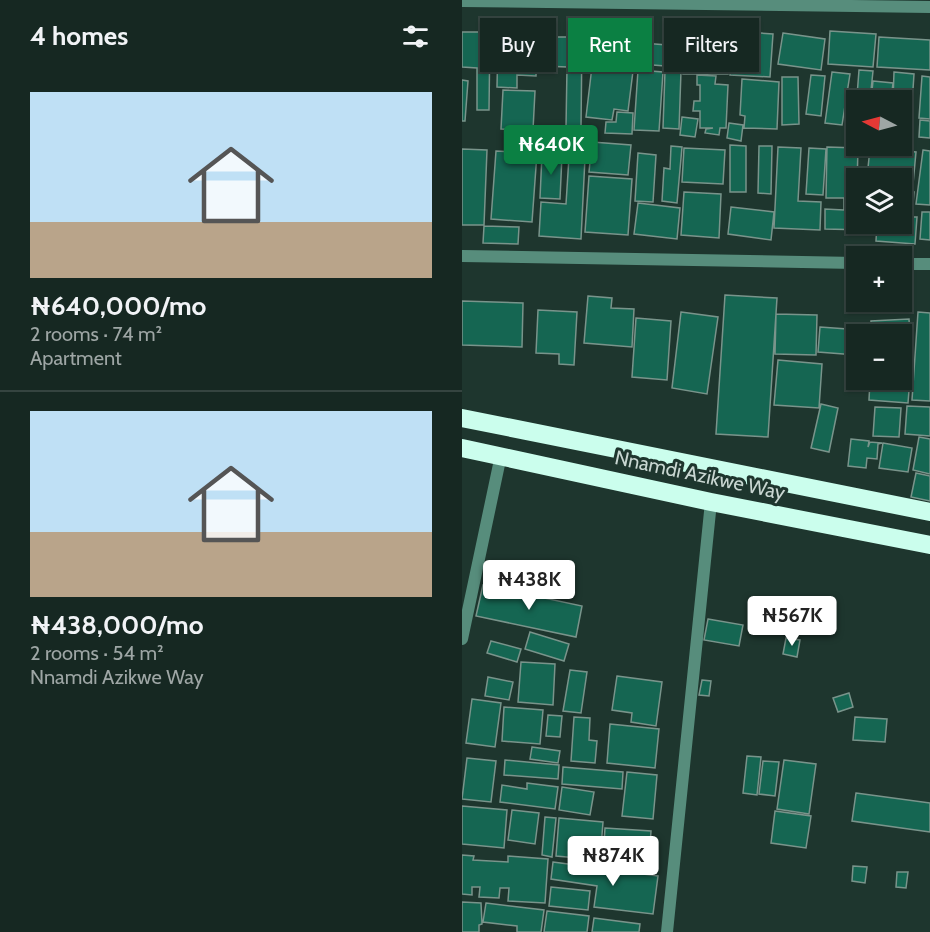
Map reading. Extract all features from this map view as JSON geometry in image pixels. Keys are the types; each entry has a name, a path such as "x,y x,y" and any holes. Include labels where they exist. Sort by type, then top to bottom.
{"highway":[{"name":"Nnamdi Azikwe Way","path":"462,418 930,512"},
{"name":"Nnamdi Azikwe Way","path":"462,448 711,502 930,545"}],"street":[{"path":"462,2 930,7"},
{"path":"462,256 846,263"},
{"path":"912,264 930,264"},
{"path":"462,639 501,455"},
{"path":"667,932 711,502"}],"building":[{"path":"830,31 876,34 873,67 828,64"},
{"path":"462,32 480,32 480,72 489,72 489,110 477,110 477,68 462,67"},
{"path":"759,33 773,34 770,77 730,75 730,72 759,72"},
{"path":"783,33 825,39 821,70 778,64"},
{"path":"556,37 568,37 568,72 582,72 581,128 566,128 567,67 556,67"},
{"path":"879,37 930,40 930,70 877,67"},
{"path":"652,44 664,45 664,66 652,65"},
{"path":"859,70 873,71 871,90 858,90"},
{"path":"497,72 536,72 536,76 517,75 517,88 497,87"},
{"path":"591,72 633,72 628,111 614,109 612,120 586,117"},
{"path":"638,72 663,72 659,131 634,130"},
{"path":"665,72 681,72 679,129 663,128"},
{"path":"683,72 728,72 728,74 683,74"},
{"path":"832,72 850,74 842,125 825,123"},
{"path":"894,72 914,74 912,105 912,90 893,90"},
{"path":"697,75 716,76 715,84 728,85 726,128 720,128 719,135 705,133 706,129 713,128 700,128 700,111 693,111 694,101 700,101 700,85 697,85"},
{"path":"811,75 825,76 821,116 806,114"},
{"path":"922,76 930,77 930,119 919,118"},
{"path":"782,77 798,77 799,124 782,125"},
{"path":"742,79 779,82 777,129 744,128 745,116 740,115"},
{"path":"462,80 468,81 465,121 462,121"},
{"path":"873,81 893,83 892,90 872,90"},
{"path":"503,90 535,91 533,130 501,129"},
{"path":"617,112 633,113 632,134 605,133 606,122 616,122"},
{"path":"682,117 698,119 695,137 680,135"},
{"path":"920,120 930,121 930,138 919,137"},
{"path":"729,123 743,125 741,141 727,138"},
{"path":"592,142 631,145 628,175 589,172"},
{"path":"730,145 746,146 746,192 730,192"},
{"path":"671,146 682,147 677,203 662,201 664,168 670,169"},
{"path":"759,146 772,146 771,194 758,193"},
{"path":"778,147 801,148 798,201 821,202 820,230 774,228"},
{"path":"827,147 846,148 846,156 858,156 857,168 846,168 846,230 825,229 825,209 844,210 844,198 826,198"},
{"path":"684,148 725,150 723,184 682,182"},
{"path":"809,148 826,149 823,195 806,194"},
{"path":"462,149 487,150 484,225 462,225"},
{"path":"923,150 930,151 930,205 916,204"},
{"path":"496,151 537,153 532,222 491,219"},
{"path":"912,152 916,152 913,184 912,168 868,168 869,156 912,156"},
{"path":"638,153 656,155 653,202 635,201"},
{"path":"542,154 562,155 560,199 540,198"},
{"path":"569,157 585,158 581,239 539,236 541,202 566,204"},
{"path":"589,176 632,179 628,235 585,232"},
{"path":"684,192 721,194 719,238 681,235"},
{"path":"912,192 914,192 912,217"},
{"path":"638,203 680,208 677,239 634,234"},
{"path":"731,207 774,212 771,240 728,234"},
{"path":"922,212 930,212 930,240 920,239"},
{"path":"912,217 917,217 915,244 876,241 876,234 912,234"},
{"path":"484,226 519,227 518,244 483,243"},
{"path":"725,295 777,298 768,437 716,434"},
{"path":"588,296 612,298 611,308 634,309 632,347 584,343"},
{"path":"462,301 523,303 522,347 462,345"},
{"path":"538,310 577,312 574,365 559,364 559,354 536,353"},
{"path":"681,312 718,317 707,394 672,388"},
{"path":"918,312 930,313 930,401 912,400"},
{"path":"776,314 817,315 816,355 775,354"},
{"path":"636,318 671,321 667,380 632,377"},
{"path":"909,319 909,324 871,324 871,321"},
{"path":"820,327 846,329 846,354 818,352"},
{"path":"778,360 822,364 819,408 774,405"},
{"path":"870,390 909,390 908,403 869,400"},
{"path":"821,404 838,408 829,452 811,448"},
{"path":"907,406 930,407 930,436 905,434"},
{"path":"875,407 901,408 899,437 873,436"},
{"path":"919,437 930,439 930,474 913,470"},
{"path":"851,439 869,441 868,447 870,442 882,443 878,444 877,459 867,458 866,468 848,466"},
{"path":"883,443 912,448 908,472 879,468"},
{"path":"916,473 930,476 930,501 911,497"},
{"path":"483,585 582,606 576,637 476,616"},
{"path":"708,619 743,625 739,646 704,640"},
{"path":"530,632 569,644 564,661 525,649"},
{"path":"786,638 800,640 797,657 783,654"},
{"path":"491,641 521,649 517,662 487,653"},
{"path":"521,662 555,664 553,705 518,702"},
{"path":"570,670 587,672 581,713 563,711"},
{"path":"617,676 662,682 656,726 631,722 632,713 612,710"},
{"path":"488,677 513,682 509,700 485,696"},
{"path":"702,680 711,681 709,696 699,695"},
{"path":"849,693 853,707 838,712 833,698"},
{"path":"472,699 501,703 495,747 466,743"},
{"path":"504,707 543,710 540,744 502,741"},
{"path":"548,715 562,716 560,737 546,736"},
{"path":"574,717 590,718 589,740 597,741 595,763 571,761"},
{"path":"855,717 887,719 885,742 853,740"},
{"path":"610,724 659,729 655,768 607,763"},
{"path":"532,747 560,751 558,763 530,759"},
{"path":"747,756 761,757 757,795 743,793"},
{"path":"467,758 496,761 491,802 462,799"},
{"path":"505,760 559,765 558,779 504,775"},
{"path":"784,760 816,764 809,814 777,809"},
{"path":"763,761 779,762 775,796 759,794"},
{"path":"563,767 623,772 622,789 562,784"},
{"path":"627,772 657,775 653,819 622,816"},
{"path":"527,783 558,787 555,809 500,802 502,785 527,789"},
{"path":"562,787 594,792 590,815 559,810"},
{"path":"856,793 930,803 930,832 852,821"},
{"path":"462,806 507,810 504,848 462,844"},
{"path":"512,810 539,813 535,844 508,840"},
{"path":"775,811 811,816 806,848 771,843"},
{"path":"545,817 556,818 552,857 542,855"},
{"path":"559,818 603,822 600,860 556,856"},
{"path":"605,828 651,831 649,862 603,859"},
{"path":"462,855 474,856 473,860 508,862 508,856 548,859 545,903 508,901 509,888 500,888 499,898 479,897 480,887 472,887 472,895 462,894"},
{"path":"553,862 658,876 653,914 594,907 597,886 551,879"},
{"path":"853,866 867,867 865,883 852,881"},
{"path":"897,872 908,872 906,888 896,887"},
{"path":"551,887 590,891 588,910 549,906"},
{"path":"462,902 481,903 482,924 479,925 479,932 462,932"},
{"path":"486,903 544,910 541,932 517,932 517,926 483,922"},
{"path":"547,911 589,916 587,932 544,932"},
{"path":"594,918 640,924 639,932 592,932"}]}
